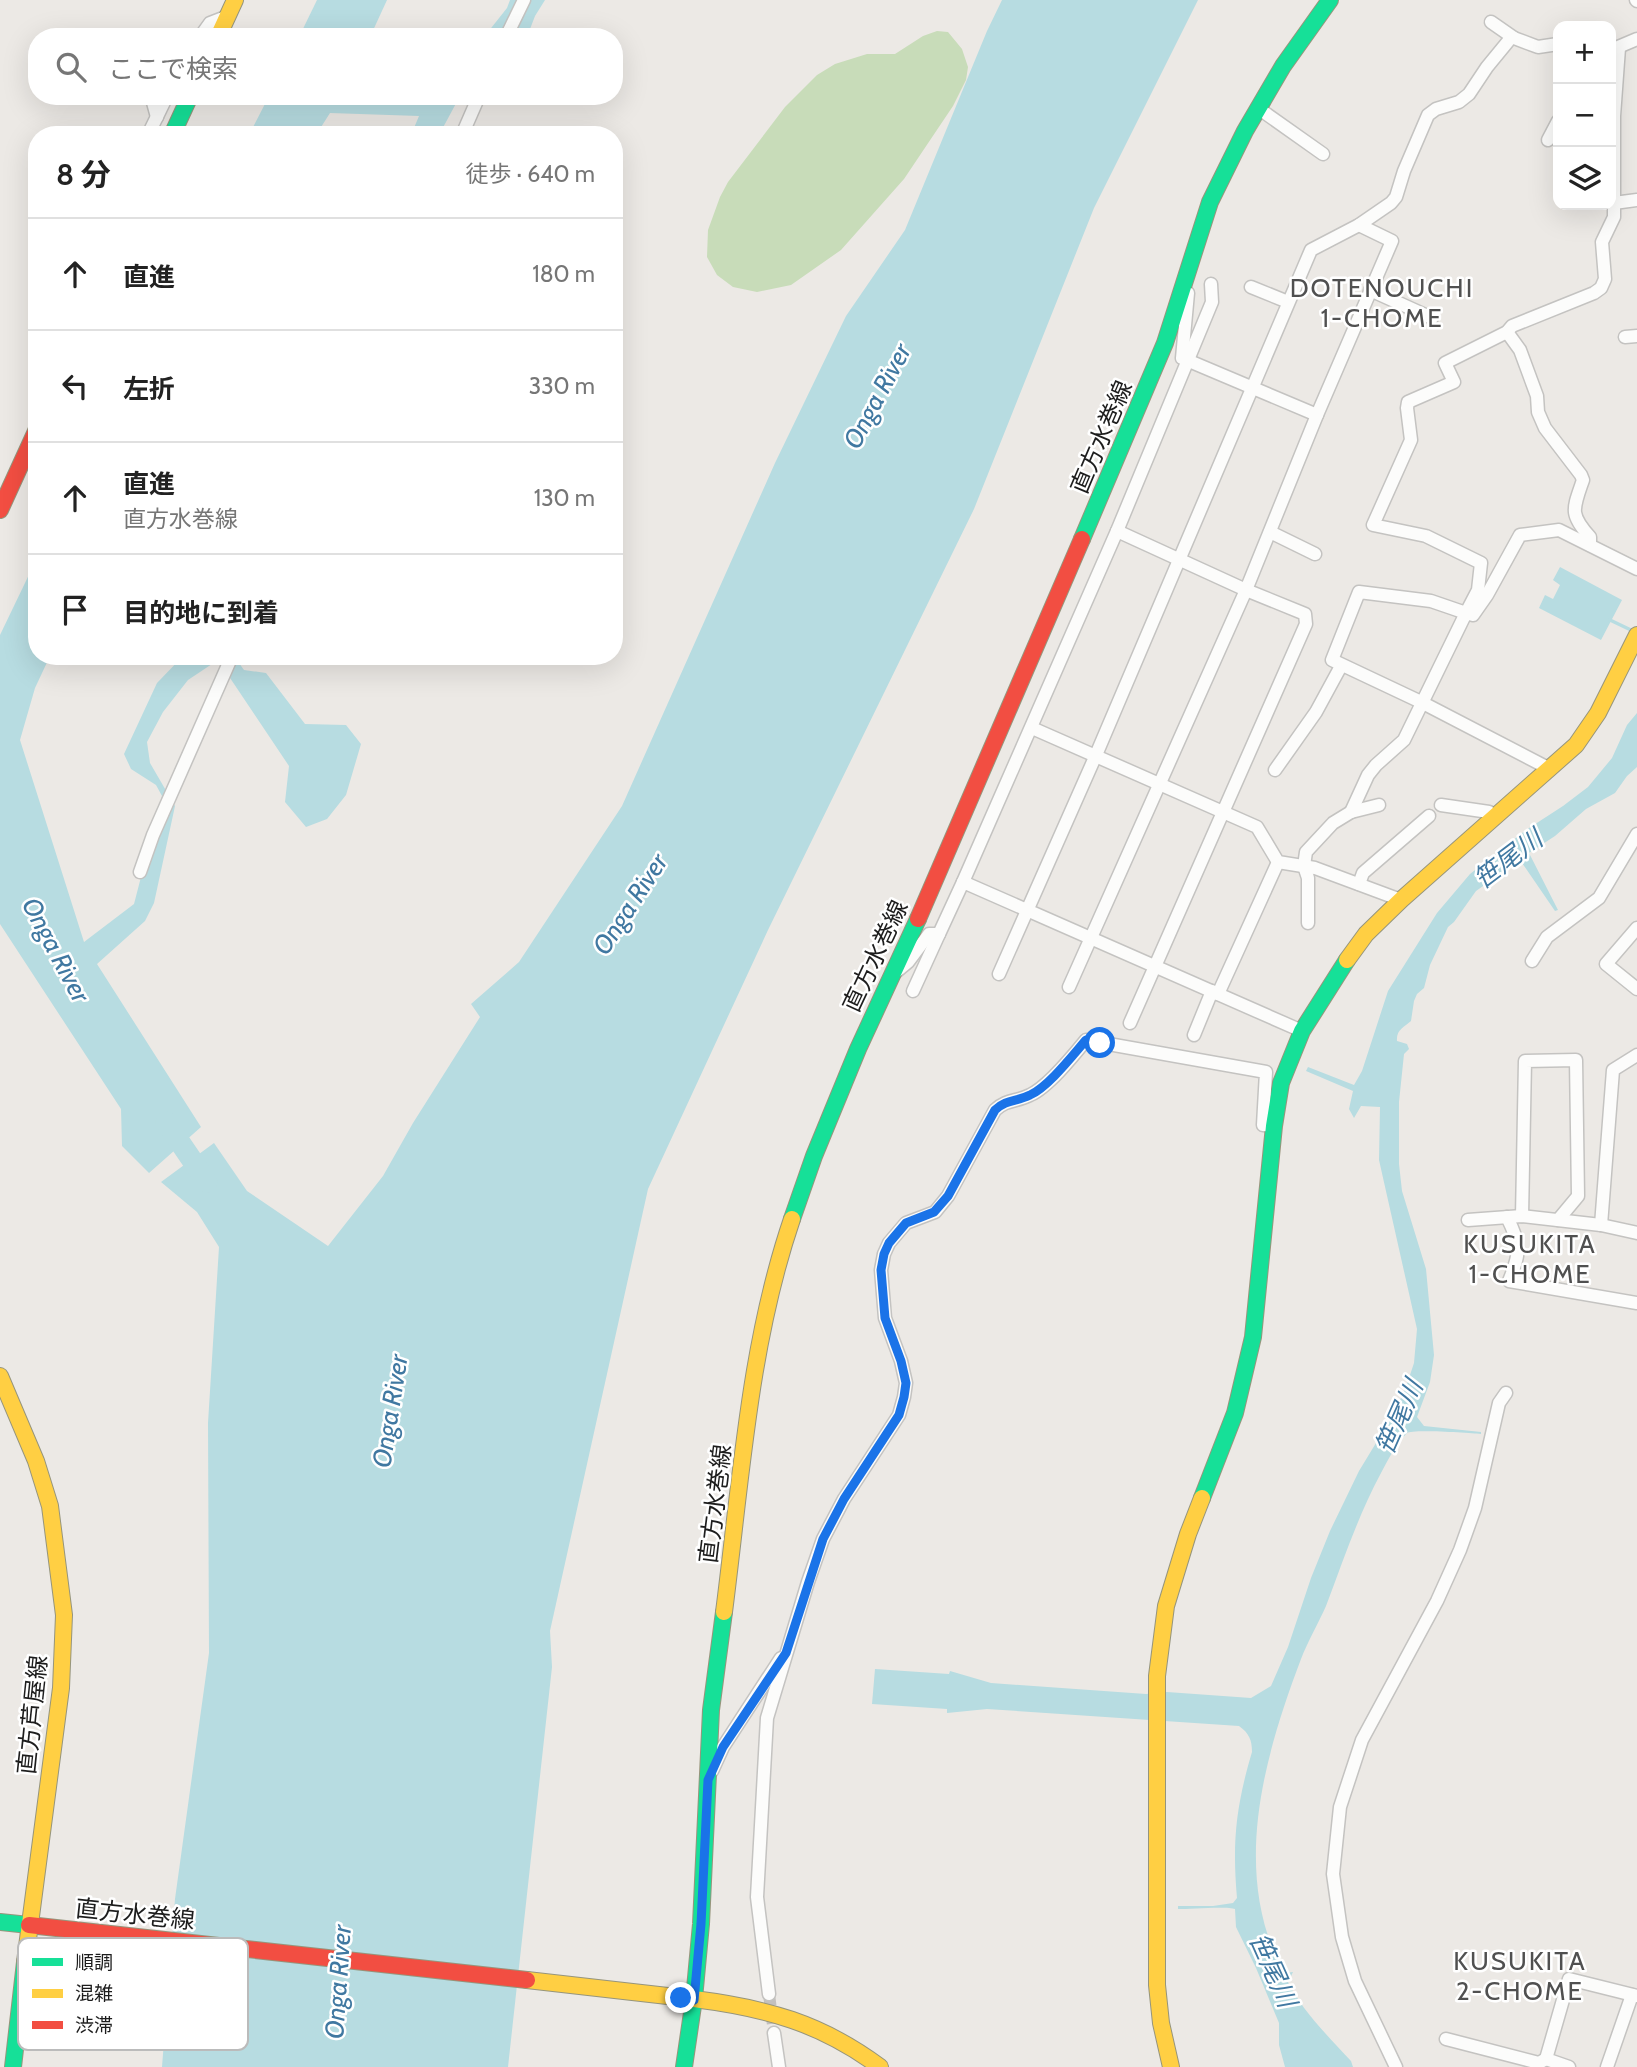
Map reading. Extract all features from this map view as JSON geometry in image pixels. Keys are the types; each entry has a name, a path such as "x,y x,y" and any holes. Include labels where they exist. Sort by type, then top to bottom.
{"main road":[{"path":"222,28 235,0"},
{"name":"直方水巻線","path":"684,2067 688,1999 701,1924 711,1710 757,1355 784,1242 858,1049 1137,413 1165,343 1210,202 1258,108 1283,66 1330,0"},
{"path":"176,126 186,105"},
{"path":"0,510 4,485 28,444"},
{"path":"1171,2067 1161,2023 1157,1985 1157,1676 1166,1605 1188,1534 1235,1413 1253,1337 1274,1126 1282,1083 1302,1031 1334,978 1366,934 1576,745 1598,713 1637,635"},
{"name":"直方芦屋線","path":"0,1376 36,1461 50,1506 64,1615 61,1688 33,1938"},
{"name":"直方水巻線","path":"0,1922 142,1938"},
{"name":"直方水巻線","path":"248,1950 688,1999"},
{"path":"688,1999 737,2004 789,2019 833,2037 880,2067"},
{"name":"直方芦屋線","path":"13,2067 18,2035"}],"street":[{"path":"510,28 524,0"},
{"path":"206,28 209,23 228,16"},
{"path":"1491,23 1514,38 1538,47 1553,45"},
{"path":"999,974 1096,755 1311,250 1359,225 1391,203 1396,197 1428,115 1436,109 1458,102 1469,94 1493,59 1510,39 1514,38"},
{"path":"1616,49 1637,39"},
{"path":"1614,84 1614,147"},
{"path":"154,105 157,117"},
{"path":"152,126 163,105"},
{"path":"466,126 475,105"},
{"path":"1258,108 1323,154"},
{"path":"1548,140 1553,130"},
{"path":"1616,203 1637,200"},
{"path":"1351,812 1368,775 1404,740 1478,590 1480,563 1426,536 1373,525 1411,440 1408,402 1454,382 1444,363 1507,332 1512,326 1601,288 1605,279 1602,242 1614,217 1614,210"},
{"path":"1069,987 1246,590 1392,241 1359,225"},
{"path":"1190,261 1182,358 1317,415"},
{"path":"913,991 1032,728 1117,531 1212,302 1211,284"},
{"path":"1251,286 1288,302"},
{"path":"1370,290 1432,318"},
{"path":"1507,332 1520,350 1537,396 1538,412 1545,428 1583,480 1574,504 1574,514 1577,522 1590,537 1590,545"},
{"path":"1550,769 1421,702 1332,660 1359,592 1431,600 1473,615 1520,535 1559,530 1637,569"},
{"path":"1117,531 1305,614 1306,624 1130,1023"},
{"path":"1270,532 1315,554"},
{"path":"140,872 153,835 228,665"},
{"path":"1275,770 1316,712 1341,666"},
{"path":"1032,728 1257,827 1279,862 1304,866 1401,900"},
{"path":"1308,923 1308,878 1304,866 1306,852 1332,823 1351,812 1379,805"},
{"path":"1441,805 1489,812 1494,818"},
{"path":"1359,884 1363,873 1429,816"},
{"path":"1532,961 1546,937 1599,898 1637,834"},
{"path":"1194,1035 1279,862"},
{"path":"963,882 1302,1031"},
{"path":"1637,928 1606,964 1637,989"},
{"path":"890,976 908,962 929,934 939,934"},
{"path":"769,1994 757,1897 767,1718 823,1539 844,1499 899,1415 904,1397 906,1383 901,1361 885,1318 881,1270 889,1243 906,1223 934,1212 948,1196 995,1110 1003,1102 1031,1095 1065,1065 1086,1040 1266,1072 1263,1125 1274,1126"},
{"path":"1601,1225 1613,1070 1637,1055"},
{"path":"1522,1216 1525,1061 1576,1059 1578,1196 1558,1220"},
{"path":"1468,1220 1522,1216 1601,1225 1637,1233"},
{"path":"1507,1217 1515,1233 1519,1257 1509,1281 1637,1303"},
{"path":"1396,2067 1356,1981 1342,1937 1333,1874 1340,1807 1362,1740 1437,1601 1460,1550 1475,1508 1499,1403 1506,1393"},
{"path":"708,1780 723,1747 786,1653"},
{"path":"1446,2039 1539,2063 1546,2059 1569,1979 1634,1995 1607,2067"},
{"path":"774,2033 779,2067"},
{"path":"1546,2059 1569,2067"}],"green space":[{"path":"937,31 948,32 962,49 968,67 966,80 953,106 904,179 841,250 791,285 757,292 733,287 717,275 707,257 708,230 720,197 728,182 785,107 817,75 835,64 867,54 895,54 923,36"}],"water":[{"path":"317,0 387,0 374,28 303,28"},
{"path":"510,0 545,0 530,28 491,28"},
{"path":"1002,0 1198,0 1094,208 974,509 768,930 648,1189 550,1631 552,1667 508,2067 162,2067 163,2050 248,2050 248,1938 172,1938 209,1653 208,1423 219,1247 197,1212 161,1182 214,1143 247,1191 328,1246 383,1176 480,1017 471,1004 519,962 622,806 775,463 846,316 905,230"},
{"path":"264,105 455,105 444,126 415,126 419,116 330,113 322,126 254,126"},
{"path":"1560,567 1622,600 1601,640 1539,608 1545,595 1553,599 1560,585 1553,580"},
{"path":"28,577 28,665 46,665 35,688 20,740 84,942 134,904 162,796 156,785 131,769 124,754 157,683 174,665 210,665 188,680 163,712 147,742 150,763 175,806 154,903 145,921 97,964 201,1127 149,1173 122,1146 121,1109 0,924 0,635"},
{"path":"221,665 240,665 244,670 266,673 305,724 346,725 361,744 346,795 327,819 306,827 285,802 289,766"},
{"name":"笹尾川","path":"1637,713 1637,767 1615,793 1586,809 1555,836 1529,853 1558,910 1555,911 1520,860 1476,891 1448,927 1430,965 1424,988 1414,1001 1411,1021 1398,1034 1397,1041 1407,1044 1409,1049 1404,1054 1399,1102 1402,1191 1426,1269 1434,1355 1430,1382 1417,1417 1424,1426 1481,1434 1411,1432 1407,1433 1396,1447 1358,1522 1326,1606 1301,1659 1275,1735 1258,1815 1256,1856 1259,1896 1268,1935 1284,1973 1293,1972 1286,1978 1299,2001 1351,2061 1353,2067 1285,2067 1279,2045 1279,2023 1236,1927 1235,1909 1178,1909 1178,1906 1233,1903 1237,1898 1237,1824 1252,1752 1251,1740 1245,1731 1239,1726 987,1709 947,1713 947,1709 872,1704 875,1669 949,1674 950,1671 991,1683 1146,1694 1167,1692 1251,1698 1271,1686 1330,1531 1359,1471 1393,1415 1406,1387 1414,1363 1417,1329 1379,1160 1380,1107 1361,1106 1354,1118 1349,1109 1353,1091 1306,1071 1308,1067 1354,1085 1362,1071 1388,991 1437,913 1470,874 1526,830 1588,787 1612,758 1627,725"}],"waterway":[{"path":"1610,620 1633,631"},
{"name":"Onga River","path":"166,1122 207,1182"}],"tunnel":[{"path":"769,1994 774,2033"}],"traffic: fast":[{"path":"1082,539 1165,343 1210,202 1245,131 1283,66 1330,0"},
{"path":"176,126 186,105"},
{"path":"792,1219 814,1156 858,1049 918,919"},
{"path":"1202,1498 1235,1413 1253,1337 1274,1126 1281,1083 1302,1031 1347,960"},
{"path":"684,2067 701,1924 711,1710 724,1612"},
{"path":"0,1922 29,1925"},
{"path":"13,2067 18,2023"}],"traffic: slow":[{"path":"222,28 235,0"},
{"path":"1347,960 1366,934 1401,900 1576,745 1598,713 1637,635"},
{"path":"724,1612 756,1364 777,1267 792,1219"},
{"path":"0,1376 36,1461 50,1506 64,1615 61,1688 28,1938"},
{"path":"1171,2067 1161,2023 1157,1985 1157,1676 1166,1606 1202,1498"},
{"path":"527,1980 694,1999"},
{"path":"694,1999 745,2007 792,2020 836,2039 880,2067"}],"traffic: jam":[{"path":"0,510 28,449"},
{"path":"918,919 1082,539"},
{"path":"29,1925 147,1938"},
{"path":"248,1949 527,1980"}],"district":[{"name":"DOTENOUCHI 1-CHOME","path":"1382,303"},
{"name":"KUSUKITA 1-CHOME","path":"1530,1259"},
{"name":"KUSUKITA 2-CHOME","path":"1520,1976"}],"route":[{"path":"681,1998 694,2000 701,1924 708,1780 723,1747 772,1670 786,1653 823,1539 844,1499 899,1415 904,1397 906,1383 901,1361 885,1318 881,1270 884,1254 889,1243 906,1223 934,1212 948,1196 995,1110 1003,1102 1031,1095 1065,1065 1086,1040 1100,1043"}]}
